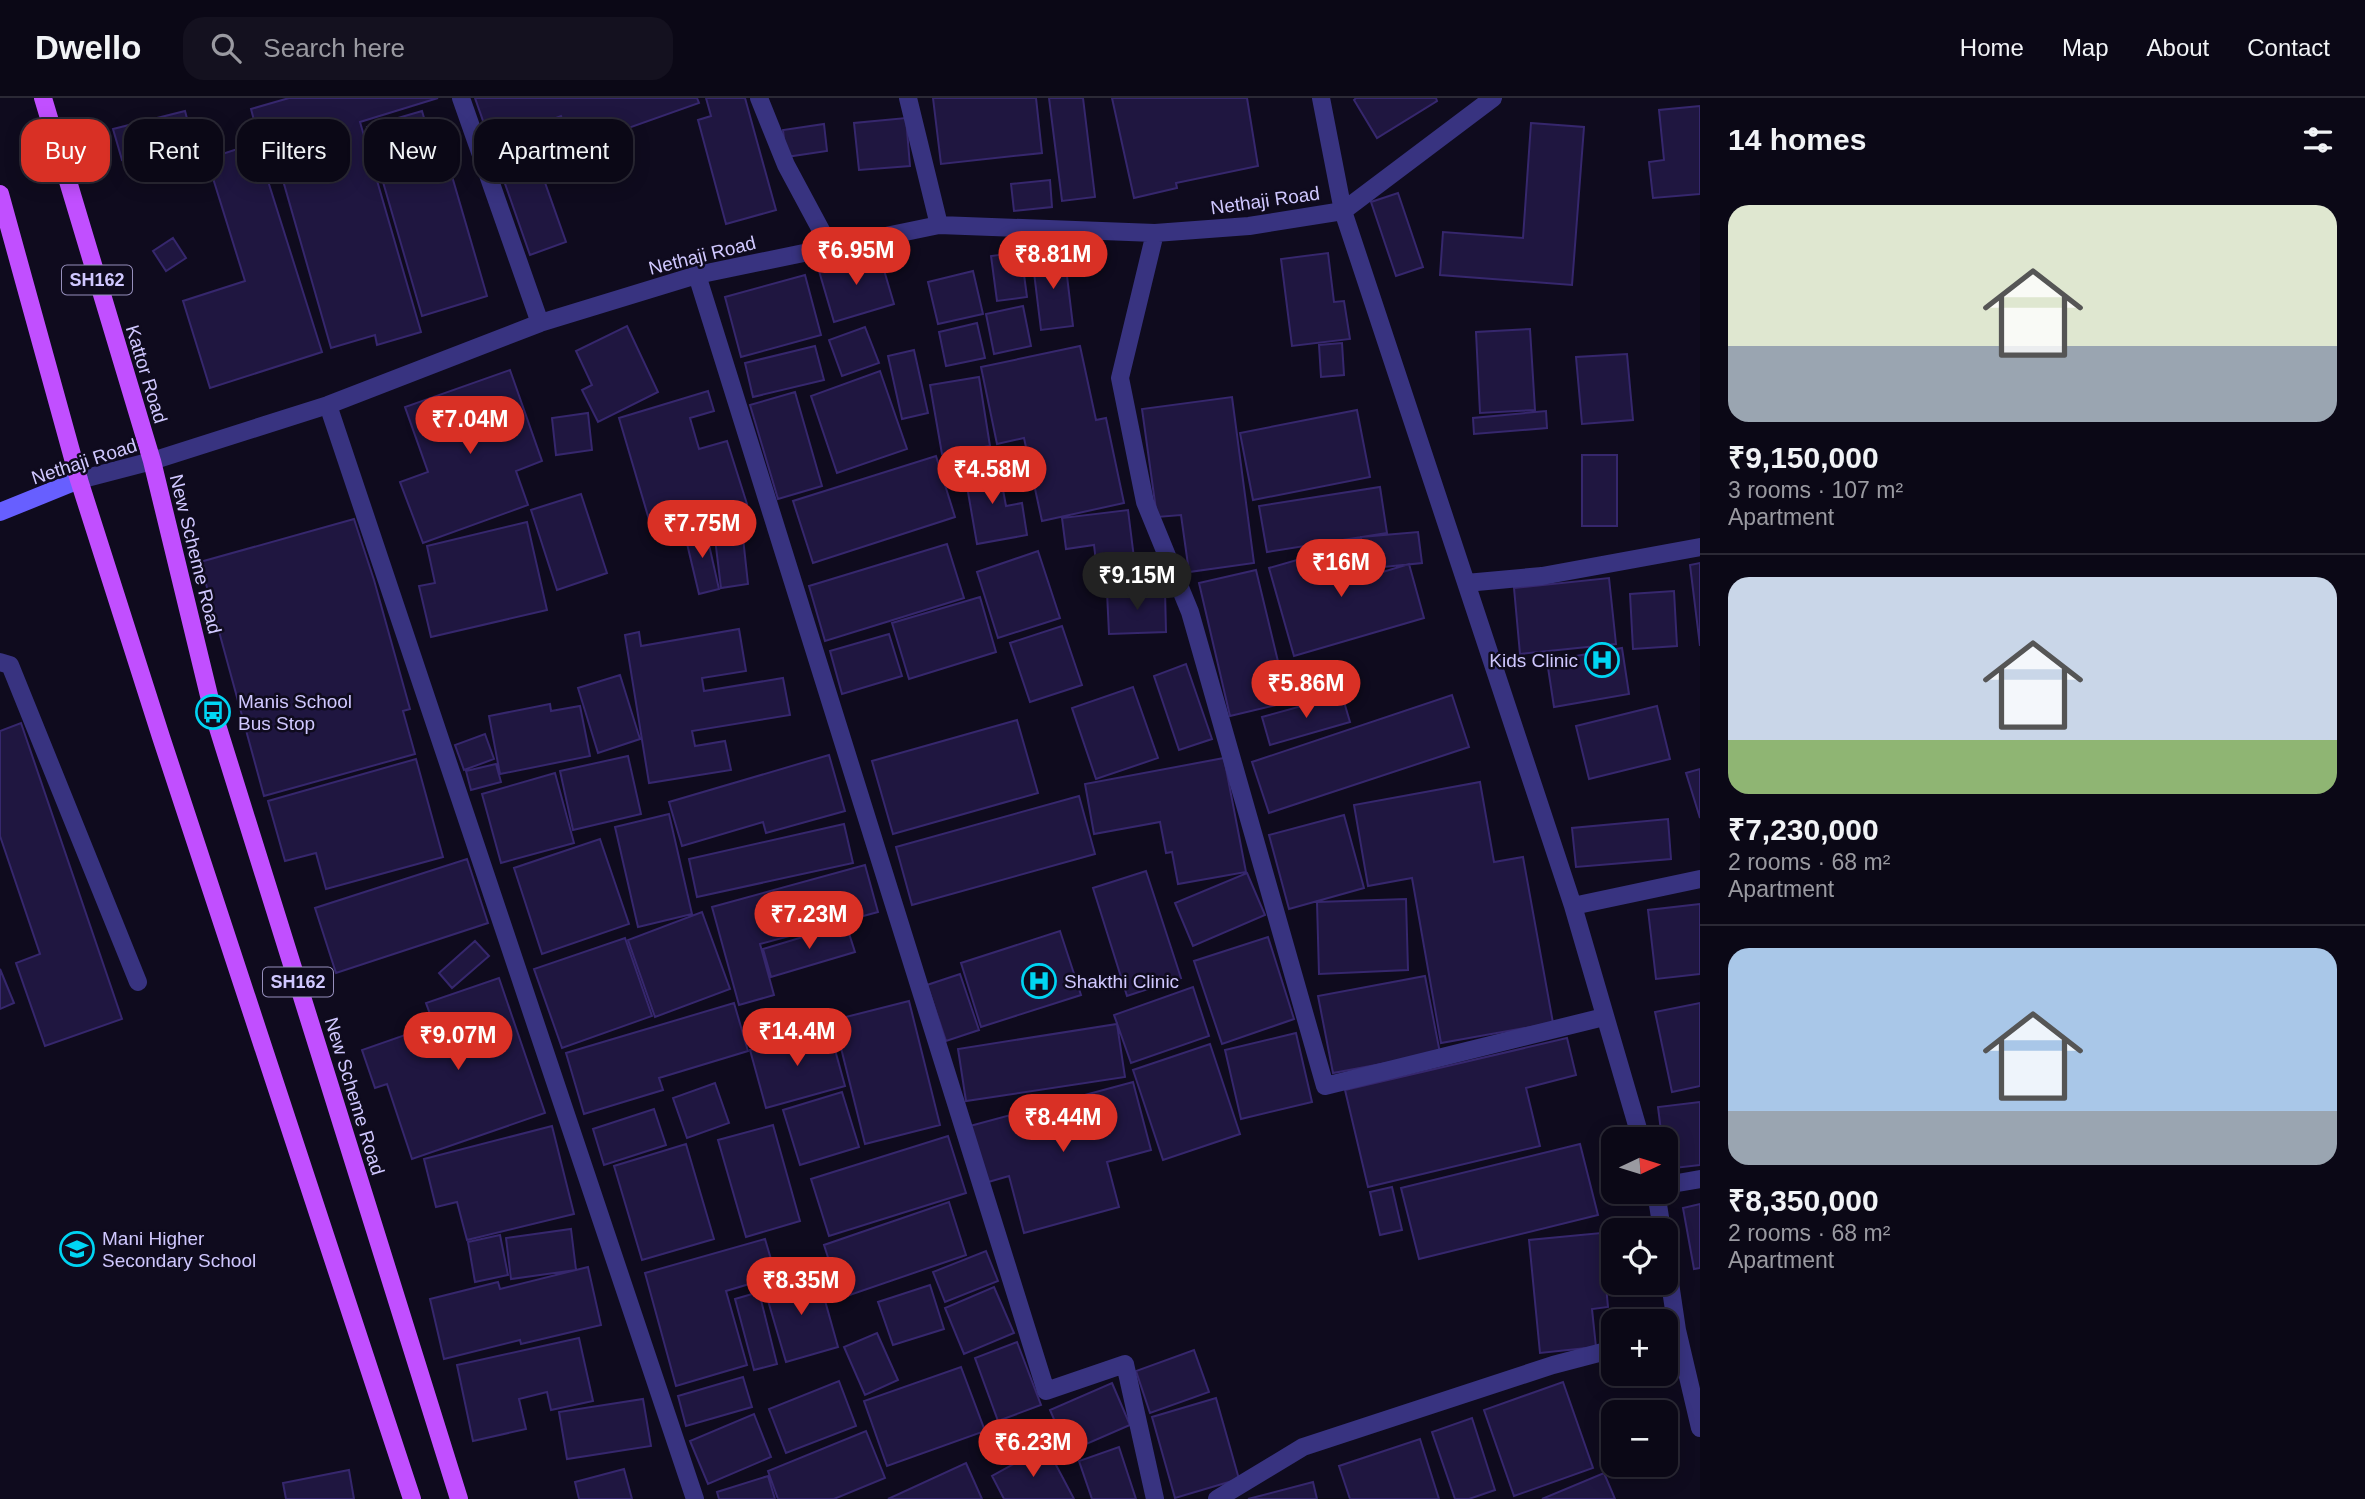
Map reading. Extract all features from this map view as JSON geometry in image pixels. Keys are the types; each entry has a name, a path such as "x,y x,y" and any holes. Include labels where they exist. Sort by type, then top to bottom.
{"main road":[{"name":"Kattor Road","path":"43,98 152,461"},
{"name":"SH162","path":"0,194 79,480 412,1499"},
{"name":"New Scheme Road","path":"152,461 213,712 459,1499"},
{"name":"Nethaji Road","path":"0,512 79,480"}],"street":[{"path":"461,98 540,323"},
{"path":"759,98 786,165 830,247"},
{"path":"908,98 939,225"},
{"path":"1321,98 1343,211 1573,905 1637,1127"},
{"name":"Nethaji Road","path":"79,480 152,461 328,405 540,323 696,275 939,225 1155,233 1249,226 1343,211 1493,98"},
{"path":"1155,233 1120,379 1145,502 1189,612 1325,1086 1604,1017"},
{"path":"696,275 1046,1391 1125,1364 1155,1499"},
{"path":"328,405 695,1499"},
{"path":"1466,583 1542,576 1700,547"},
{"path":"0,662 10,665 138,982"},
{"path":"1573,905 1700,879"},
{"path":"1678,1183 1700,1179"},
{"path":"1217,1499 1303,1447 1553,1365 1601,1352"},
{"path":"1678,1352 1700,1428"}],"building":[{"path":"289,98 438,98 360,122 364,136 364,182 377,182 421,332 377,345 375,335 331,348 283,182 350,182 350,119 254,119 251,109"},
{"path":"475,98 697,98 699,103 633,126 633,119 562,119 561,116 553,119 482,119"},
{"path":"706,98 745,98 776,210 726,224 698,120 711,116"},
{"path":"933,98 1036,98 1042,153 941,164"},
{"path":"1049,98 1083,98 1095,197 1062,201"},
{"path":"1112,98 1247,98 1258,166 1176,183 1177,188 1134,198"},
{"path":"1436,98 1437,101 1377,138 1354,100"},
{"path":"1700,106 1700,194 1653,198 1649,162 1664,160 1659,110"},
{"path":"185,111 187,119 153,119"},
{"path":"422,111 424,119 394,119"},
{"path":"906,118 910,166 859,170 854,123"},
{"path":"1531,123 1584,127 1572,285 1440,275 1443,232 1523,238"},
{"path":"824,124 827,151 786,157 783,130"},
{"path":"124,126 124,159 122,160 113,129"},
{"path":"237,149 237,182 268,182 322,352 210,388 183,301 245,281 214,182 223,182 223,154"},
{"path":"1050,180 1052,207 1014,211 1011,184"},
{"path":"383,182 454,182 487,296 422,316"},
{"path":"504,182 545,182 566,242 530,255"},
{"path":"1398,193 1423,267 1396,276 1371,202"},
{"path":"173,238 186,258 166,271 153,251"},
{"path":"1064,251 1073,326 1041,330 1032,256"},
{"path":"1021,252 1027,297 997,301 991,256"},
{"path":"879,253 894,304 834,322 819,271"},
{"path":"1328,253 1334,302 1344,301 1350,339 1292,346 1281,259"},
{"path":"973,271 983,314 938,324 928,282"},
{"path":"805,275 821,335 741,357 725,297"},
{"path":"1023,306 1031,346 994,354 986,314"},
{"path":"977,323 985,358 946,366 939,332"},
{"path":"627,326 658,392 598,422 582,390 592,385 576,351"},
{"path":"865,327 879,363 842,376 829,340"},
{"path":"1530,329 1535,410 1480,413 1476,332"},
{"path":"1342,343 1344,375 1321,377 1319,345"},
{"path":"815,346 824,380 753,397 745,363"},
{"path":"1080,346 1096,420 1106,418 1124,503 1042,521 1024,438 997,444 981,367"},
{"path":"914,350 928,413 902,419 888,356"},
{"path":"1627,354 1633,420 1582,424 1576,357"},
{"path":"510,370 542,461 516,471 528,505 423,543 400,482 428,472 405,407"},
{"path":"880,371 907,449 837,473 811,396"},
{"path":"979,377 990,446 942,454 930,385"},
{"path":"708,391 714,411 690,418 699,449 727,441 747,504 653,533 619,418"},
{"path":"795,392 822,486 778,499 750,405"},
{"path":"1232,397 1254,563 1189,572 1181,515 1157,517 1142,409"},
{"path":"1357,410 1370,477 1253,500 1240,433"},
{"path":"1546,411 1547,428 1474,434 1473,418"},
{"path":"588,413 592,450 556,455 552,418"},
{"path":"1025,449 1028,474 1010,476 1007,451"},
{"path":"1582,455 1617,455 1617,526 1582,526"},
{"path":"936,456 955,517 813,563 793,501"},
{"path":"998,463 1006,506 1022,503 1027,535 977,544 964,469"},
{"path":"1380,487 1387,533 1267,552 1259,506"},
{"path":"581,494 607,573 557,590 531,510"},
{"path":"1128,510 1137,582 1099,587 1094,545 1066,549 1062,518"},
{"path":"354,519 410,709 403,711 415,754 264,796 200,562"},
{"path":"741,519 748,584 721,588 713,522"},
{"path":"527,522 547,610 431,637 419,586 435,583 427,546"},
{"path":"705,527 719,589 699,594 684,531"},
{"path":"1418,532 1422,563 1364,569 1361,537"},
{"path":"1356,543 1366,577 1409,564 1424,618 1294,656 1269,568"},
{"path":"947,544 964,598 825,641 809,586"},
{"path":"1038,551 1060,618 998,638 977,572"},
{"path":"1700,563 1700,646 1690,565"},
{"path":"1256,570 1282,678 1330,667 1335,691 1230,716 1199,583"},
{"path":"1609,578 1616,644 1520,654 1514,588"},
{"path":"1165,590 1166,632 1109,634 1107,592"},
{"path":"1674,591 1677,646 1633,649 1630,594"},
{"path":"980,597 996,652 909,679 892,623"},
{"path":"1062,626 1082,685 1030,702 1010,643"},
{"path":"739,629 746,671 702,678 704,691 783,678 790,715 692,731 695,746 725,741 731,770 649,783 625,635 639,632 641,646"},
{"path":"889,634 902,676 842,694 830,651"},
{"path":"1622,648 1629,694 1554,707 1547,661"},
{"path":"1186,664 1212,739 1179,750 1154,676"},
{"path":"620,675 640,739 598,753 578,688"},
{"path":"1133,687 1158,758 1096,779 1072,708"},
{"path":"1342,695 1350,722 1270,745 1262,717"},
{"path":"1452,695 1469,747 1269,813 1252,762"},
{"path":"550,704 551,711 580,706 590,756 500,774 489,716"},
{"path":"1657,706 1670,759 1589,779 1576,726"},
{"path":"1017,720 1038,793 893,834 872,761"},
{"path":"21,723 122,1019 45,1046 16,963 40,954 0,836 0,731"},
{"path":"485,734 494,759 464,770 455,745"},
{"path":"829,755 845,811 766,833 763,822 682,846 669,802"},
{"path":"628,756 641,814 573,830 560,771"},
{"path":"1224,758 1246,872 1178,884 1172,852 1166,853 1160,822 1094,834 1085,784"},
{"path":"416,759 443,857 326,889 316,853 285,861 268,801"},
{"path":"496,764 501,782 471,790 466,771"},
{"path":"1700,769 1700,818 1686,773"},
{"path":"555,773 574,843 501,863 482,794"},
{"path":"1480,782 1494,862 1523,857 1553,1023 1441,1043 1412,878 1368,886 1354,805"},
{"path":"1079,796 1095,854 912,905 896,847"},
{"path":"669,814 692,914 638,927 615,827"},
{"path":"1344,815 1364,888 1289,909 1269,835"},
{"path":"1668,819 1671,859 1576,867 1572,828"},
{"path":"844,824 853,863 697,897 689,859"},
{"path":"600,839 629,924 542,954 514,868"},
{"path":"467,859 488,923 336,973 315,908"},
{"path":"865,865 878,912 760,944 774,995 739,1005 712,907"},
{"path":"1146,871 1181,978 1127,996 1093,888"},
{"path":"1247,873 1265,915 1193,946 1175,903"},
{"path":"1406,899 1408,970 1319,974 1317,902"},
{"path":"1700,904 1700,974 1656,979 1648,910"},
{"path":"702,912 730,989 655,1017 628,940"},
{"path":"846,924 855,952 771,977 763,949"},
{"path":"1060,931 1081,995 981,1027 961,963"},
{"path":"1268,937 1294,1019 1222,1044 1194,961"},
{"path":"625,938 652,1016 562,1048 534,969"},
{"path":"475,941 489,956 452,988 439,973"},
{"path":"0,969 14,1003 0,1009"},
{"path":"960,974 979,1030 946,1041 927,985"},
{"path":"1425,976 1440,1053 1333,1073 1318,996"},
{"path":"499,978 545,1113 412,1159 387,1084 375,1088 362,1050 434,1025 426,1003"},
{"path":"1193,987 1209,1036 1131,1063 1114,1015"},
{"path":"909,1001 940,1125 865,1144 834,1020"},
{"path":"734,1003 748,1051 659,1078 663,1090 584,1114 566,1053"},
{"path":"1700,1003 1700,1086 1672,1092 1655,1012"},
{"path":"1117,1024 1125,1077 966,1101 958,1049"},
{"path":"829,1028 845,1086 766,1108 750,1050"},
{"path":"1296,1033 1312,1102 1241,1119 1225,1050"},
{"path":"1567,1038 1576,1075 1526,1088 1540,1146 1368,1187 1345,1090"},
{"path":"1210,1044 1240,1134 1163,1160 1133,1070"},
{"path":"1133,1082 1151,1150 1107,1162 1119,1207 1024,1233 1009,1176 985,1183 970,1126"},
{"path":"715,1083 729,1123 687,1138 673,1098"},
{"path":"842,1092 859,1147 800,1165 783,1110"},
{"path":"1700,1102 1700,1165 1678,1168 1678,1127 1660,1127 1658,1107"},
{"path":"654,1109 666,1145 604,1165 593,1129"},
{"path":"773,1125 800,1221 746,1237 718,1140"},
{"path":"552,1126 574,1214 467,1240 457,1202 436,1207 424,1159"},
{"path":"948,1136 966,1193 829,1236 811,1179"},
{"path":"686,1144 714,1239 642,1260 614,1166"},
{"path":"1580,1144 1598,1215 1419,1259 1401,1188"},
{"path":"1392,1187 1402,1230 1380,1235 1370,1192"},
{"path":"949,1202 966,1255 841,1298 824,1245"},
{"path":"1700,1204 1700,1268 1694,1269 1683,1208"},
{"path":"571,1229 576,1270 511,1279 506,1238"},
{"path":"1601,1233 1601,1295 1607,1295 1608,1307 1592,1309 1596,1347 1540,1353 1529,1240"},
{"path":"500,1235 508,1275 475,1282 468,1242"},
{"path":"765,1239 776,1276 726,1291 747,1365 676,1386 645,1273"},
{"path":"986,1251 998,1281 945,1302 933,1272"},
{"path":"588,1267 601,1325 521,1344 520,1340 444,1359 430,1299 498,1282 500,1289"},
{"path":"817,1272 838,1347 786,1362 764,1287"},
{"path":"930,1285 944,1329 893,1345 878,1302"},
{"path":"994,1287 1014,1333 964,1354 945,1308"},
{"path":"759,1292 777,1364 754,1370 735,1299"},
{"path":"877,1333 898,1380 865,1395 844,1347"},
{"path":"579,1338 593,1401 551,1410 547,1392 519,1399 526,1429 473,1441 457,1365"},
{"path":"1017,1342 1041,1405 998,1421 975,1358"},
{"path":"1194,1350 1209,1392 1150,1413 1136,1371"},
{"path":"961,1367 985,1431 887,1466 864,1401"},
{"path":"743,1377 752,1407 686,1426 678,1396"},
{"path":"839,1381 856,1426 786,1453 769,1409"},
{"path":"1563,1382 1593,1468 1514,1496 1484,1410"},
{"path":"1112,1383 1130,1425 1068,1452 1050,1410"},
{"path":"1216,1398 1239,1479 1175,1498 1152,1417"},
{"path":"643,1399 651,1446 567,1459 559,1412"},
{"path":"754,1414 771,1457 708,1484 690,1441"},
{"path":"1472,1418 1495,1490 1469,1499 1455,1499 1432,1432"},
{"path":"866,1431 885,1478 834,1499 778,1499 768,1471"},
{"path":"1420,1439 1439,1499 1350,1499 1339,1466"},
{"path":"1046,1446 1074,1499 1004,1499 992,1476"},
{"path":"1119,1447 1136,1499 1092,1499 1079,1461"},
{"path":"966,1463 982,1499 888,1499"},
{"path":"624,1469 632,1499 579,1499 575,1482"},
{"path":"349,1470 354,1499 286,1499 283,1483"},
{"path":"1601,1474 1601,1477 1606,1477 1615,1499 1542,1499"},
{"path":"768,1476 775,1499 719,1499 717,1492"},
{"path":"1313,1482 1317,1499 1248,1499"}],"place":[{"name":"Kids Clinic","path":"1602,660"},
{"name":"Manis School Bus Stop","path":"213,712"},
{"name":"Shakthi Clinic","path":"1039,981"},
{"name":"Mani Higher Secondary School","path":"77,1249"}]}
